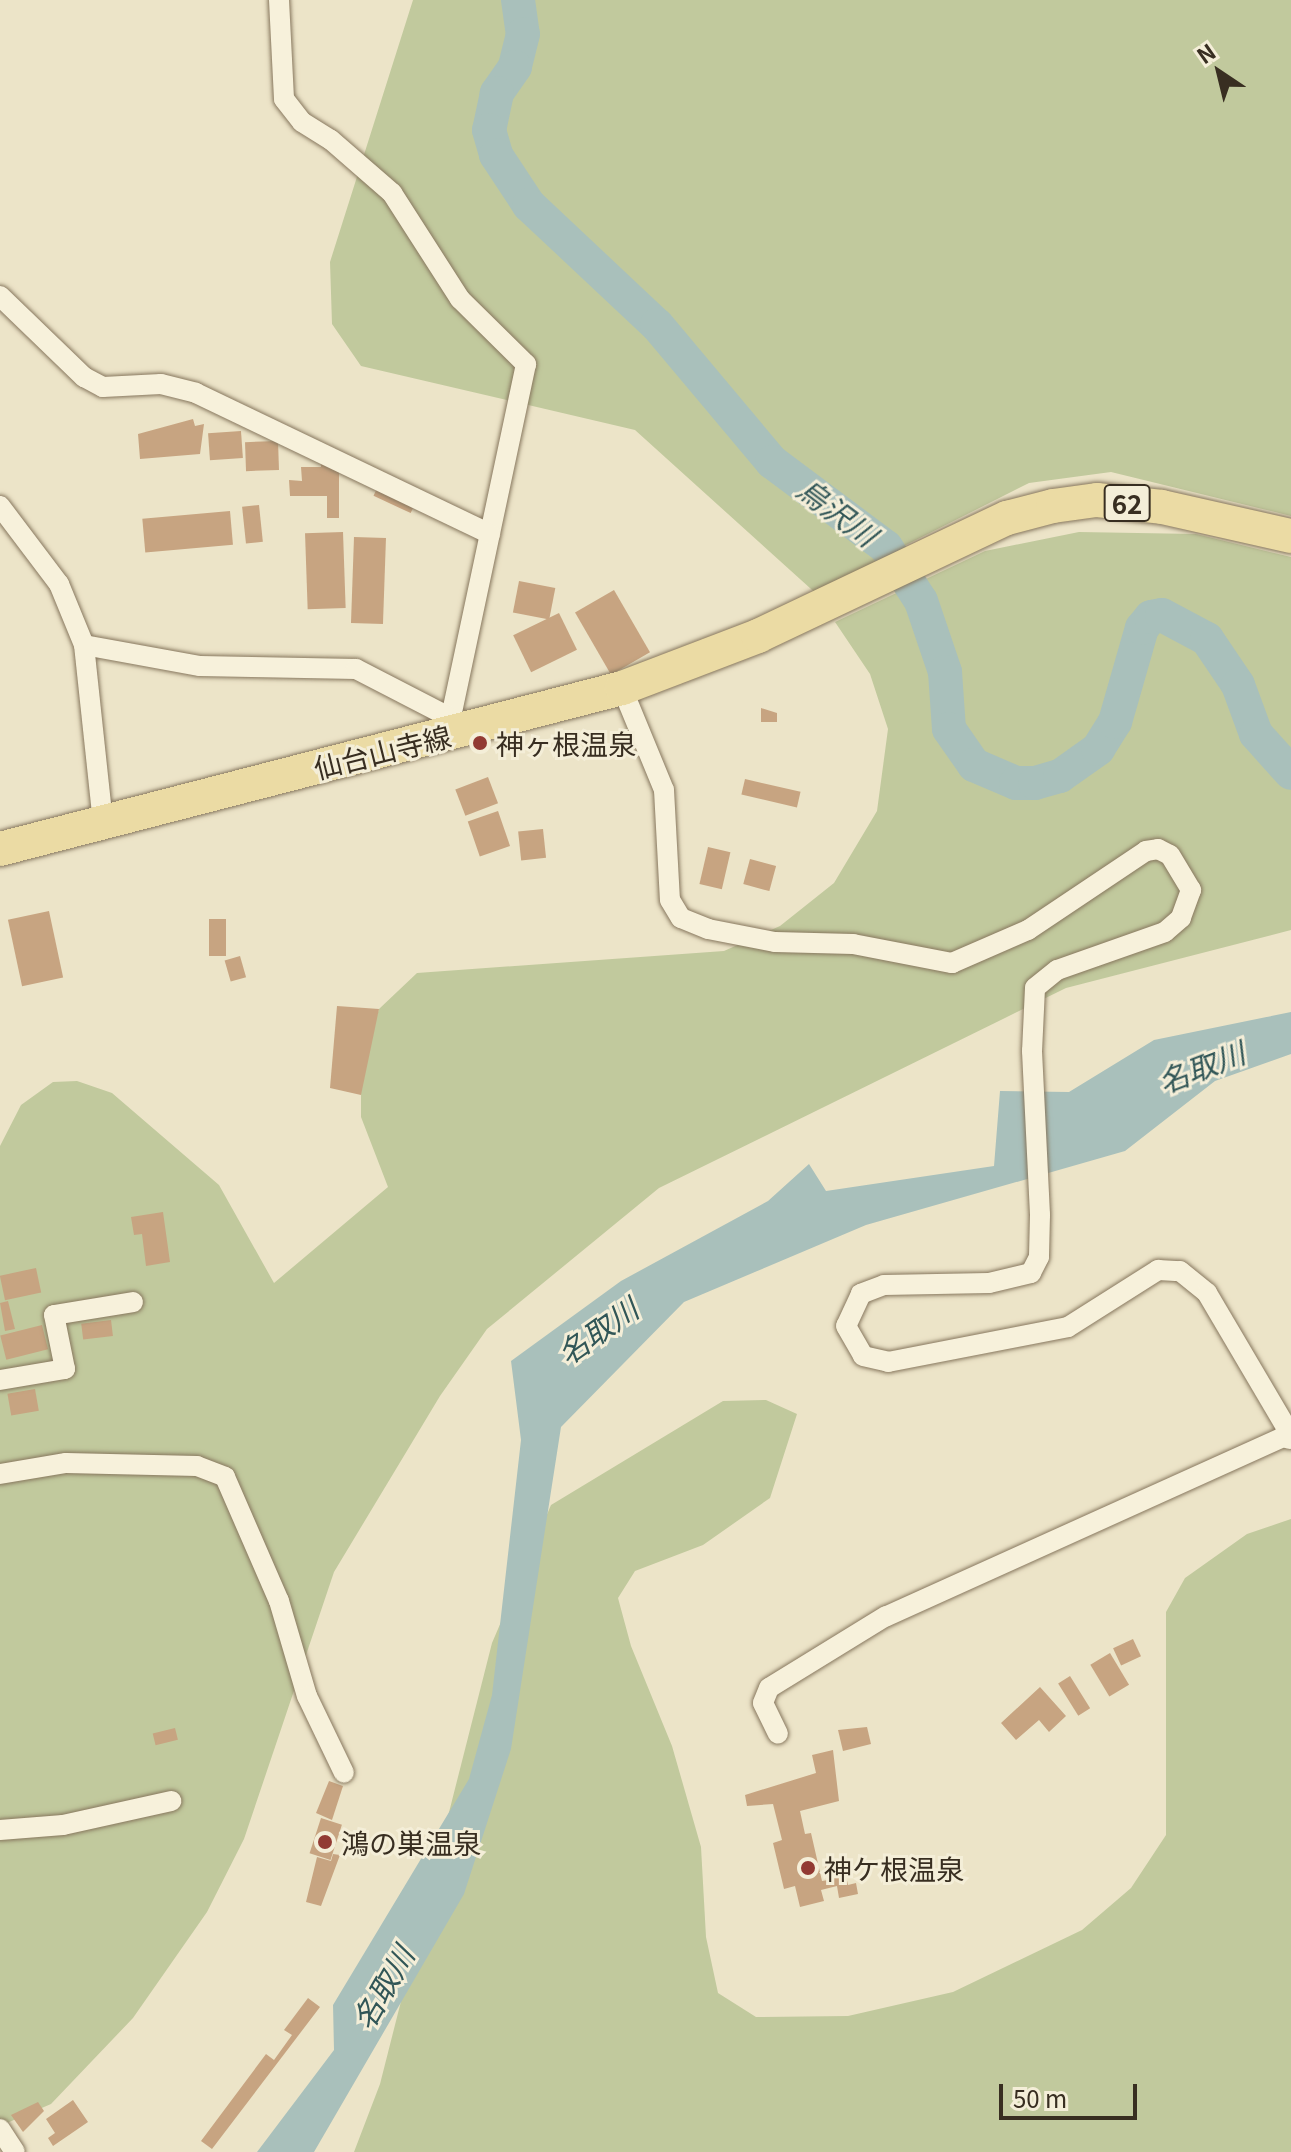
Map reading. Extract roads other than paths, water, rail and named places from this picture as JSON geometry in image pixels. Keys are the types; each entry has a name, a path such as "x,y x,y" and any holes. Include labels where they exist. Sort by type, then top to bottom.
{"main road":[{"name":"仙台山寺線","path":"0,849 453,725 622,688 758,636 1007,518 1097,500 1162,507 1291,536"}],"street":[{"path":"84,645 200,666 356,669 453,725 526,364 460,299 392,193 331,140 302,122 284,99 279,0"},
{"path":"0,296 84,377 103,387 161,384 196,393 490,534"},
{"path":"0,506 59,584 84,645 103,822"},
{"path":"622,688 664,790 670,900 681,918 708,929 775,942 853,944 952,963 1028,930 1146,851 1158,849 1170,855 1191,890 1181,918 1165,932 1043,979 1032,1001 1040,1215 1039,1257 1031,1273 989,1283 884,1285 861,1294 846,1326 850,1340 863,1356 888,1362 1034,1335 1078,1321 1158,1270 1180,1271 1207,1293 1290,1434 886,1616 769,1688 763,1703 778,1734"},
{"path":"0,1380 65,1369 54,1315 133,1302"},
{"path":"0,1474 66,1463 197,1466 225,1477 279,1601 307,1696 344,1773"},
{"path":"0,1830 63,1825 171,1801"},
{"path":"0,2129 15,2152"}],"water":[{"name":"名取川","path":"1291,1012 1291,1054 1215,1081 1125,1151 866,1225 684,1302 561,1427 511,1749 464,1894 314,2152 257,2152 334,2050 333,2005 469,1779 492,1695 521,1440 511,1361 621,1281 768,1201 809,1164 826,1191 994,1166 1000,1091 1069,1092 1154,1040"}],"waterway":[{"name":"烏沢川","path":"518,0 523,34 515,67 497,93 489,130 496,155 529,205 657,325 772,462 886,547 921,601 945,672 949,729 974,765 1016,783 1035,783 1060,776 1098,749 1115,722 1142,628 1151,617 1162,615 1207,639 1238,685 1256,734 1291,773"}],"place":[{"name":"神ヶ根温泉","path":"480,743"},
{"name":"鴻の巣温泉","path":"325,1842"},
{"name":"神ケ根温泉","path":"808,1868"}]}
